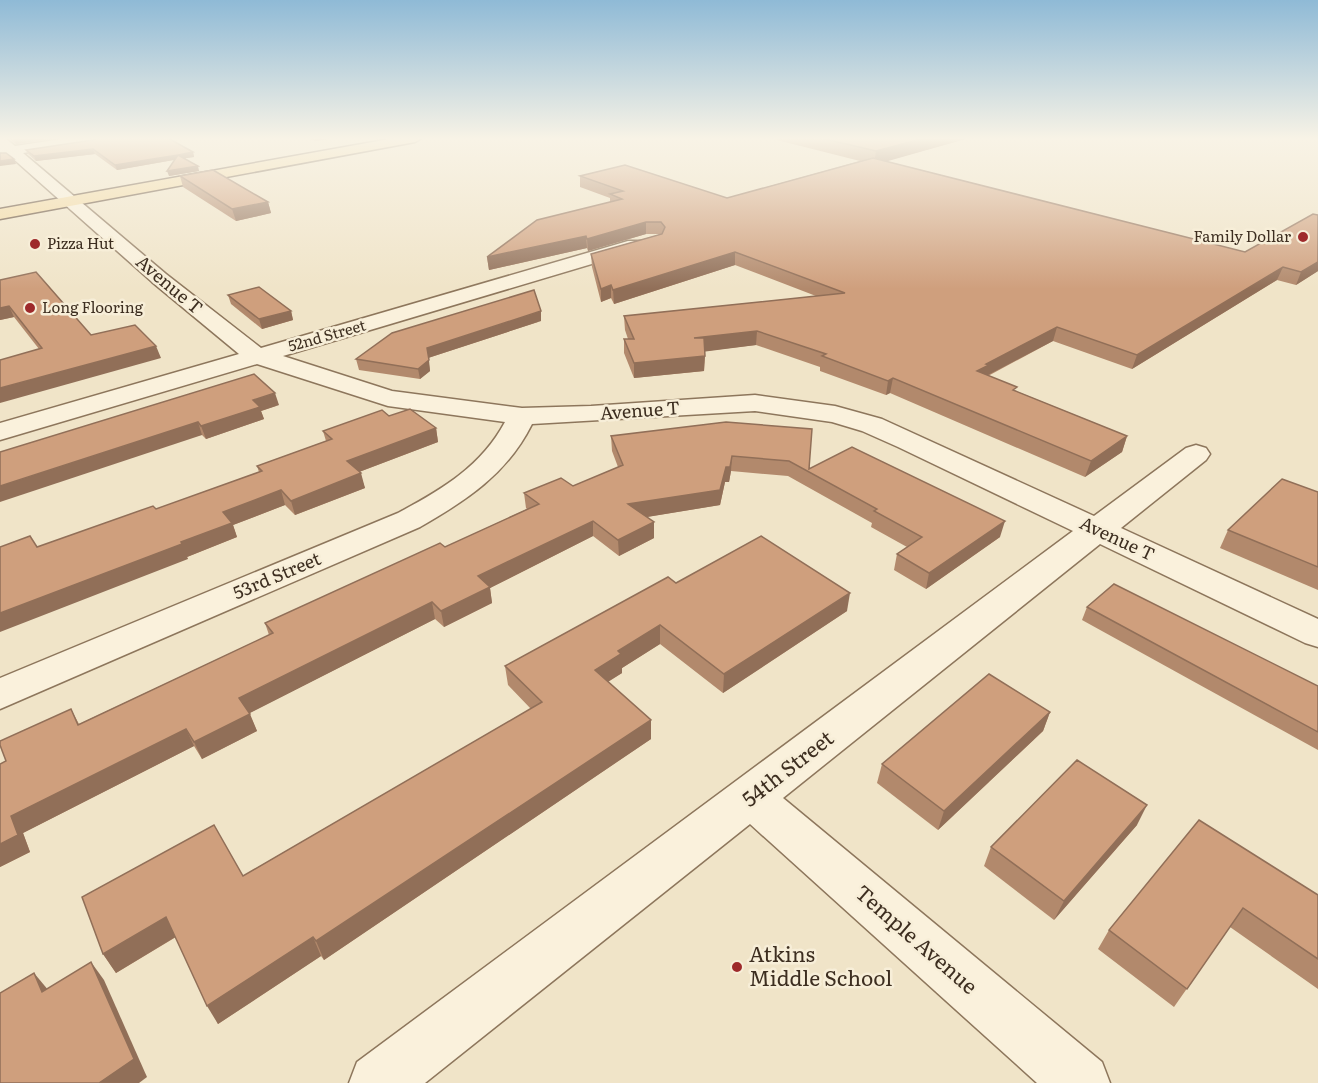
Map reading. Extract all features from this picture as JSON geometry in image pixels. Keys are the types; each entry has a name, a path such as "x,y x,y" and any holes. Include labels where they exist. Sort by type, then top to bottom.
{"main road":[{"path":"0,214 139,189"}],"street":[{"name":"Avenue T","path":"56,189 159,278 257,356 388,398 522,416 591,414 752,391 872,425 1318,634"},
{"name":"52nd Street","path":"0,432 654,240"},
{"name":"53rd Street","path":"0,694 398,525 428,510 458,494 491,466 511,440 522,416"},
{"name":"54th Street","path":"378,1083 1196,454"},
{"name":"Temple Avenue","path":"750,797 1081,1083"}],"building":[{"path":"200,189 245,189 268,202 232,209"},
{"path":"616,189 698,189 727,198 762,189 994,189 1245,252 1313,214 1318,215 1318,262 1301,272 1283,267 1137,355 1057,327 977,371 1017,387 1013,390 1127,436 1091,461 893,378 888,381 822,356 826,354 757,331 694,338 704,338 705,356 634,363 624,339 634,339 624,316 845,293 735,252 613,290 611,285 601,289 591,254 662,234 665,227 661,222 646,222 587,239 586,236 487,257 537,220 622,199 610,194 623,191"},
{"path":"36,272 91,335 135,325 156,346 0,388 0,360 42,348 9,306 0,308 0,280"},
{"path":"259,287 291,311 259,319 228,295"},
{"path":"534,290 541,311 427,348 429,360 418,369 356,359 392,333"},
{"path":"254,374 275,393 253,400 260,407 201,426 198,422 0,486 0,452"},
{"path":"410,409 436,428 347,461 361,473 291,501 281,490 223,512 232,523 0,613 0,547 30,536 37,547 153,506 156,509 262,471 257,466 332,439 323,431 382,410 389,416"},
{"path":"726,422 812,429 809,469 852,447 1005,521 929,573 897,554 922,537 874,511 877,509 789,461 732,456 730,467 726,467 720,490 628,504 654,522 618,540 593,521 478,576 490,587 441,611 432,602 239,698 250,714 194,742 186,729 11,816 18,835 0,844 0,764 6,761 0,741 71,709 78,725 273,633 265,623 440,543 445,547 539,504 524,493 561,478 573,486 623,465 611,436"},
{"path":"1282,479 1318,492 1318,567 1228,530"},
{"path":"761,536 850,593 724,674 660,625 618,651 621,654 595,670 651,720 316,941 313,937 207,1006 166,917 103,954 82,897 214,825 243,876 542,702 505,666 668,577 676,583"},
{"path":"1114,584 1318,686 1318,732 1087,607"},
{"path":"989,674 1050,712 944,811 882,764"},
{"path":"1077,760 1147,805 1064,901 991,847"},
{"path":"1199,820 1318,895 1318,959 1243,908 1187,989 1109,930"},
{"path":"91,962 134,1059 99,1083 0,1083 0,993 34,973 42,992"}],"place":[{"name":"Family Dollar","path":"1303,237"},
{"name":"Pizza Hut","path":"35,244"},
{"name":"Long Flooring","path":"30,308"},
{"name":"Atkins Middle School","path":"737,967"}]}
